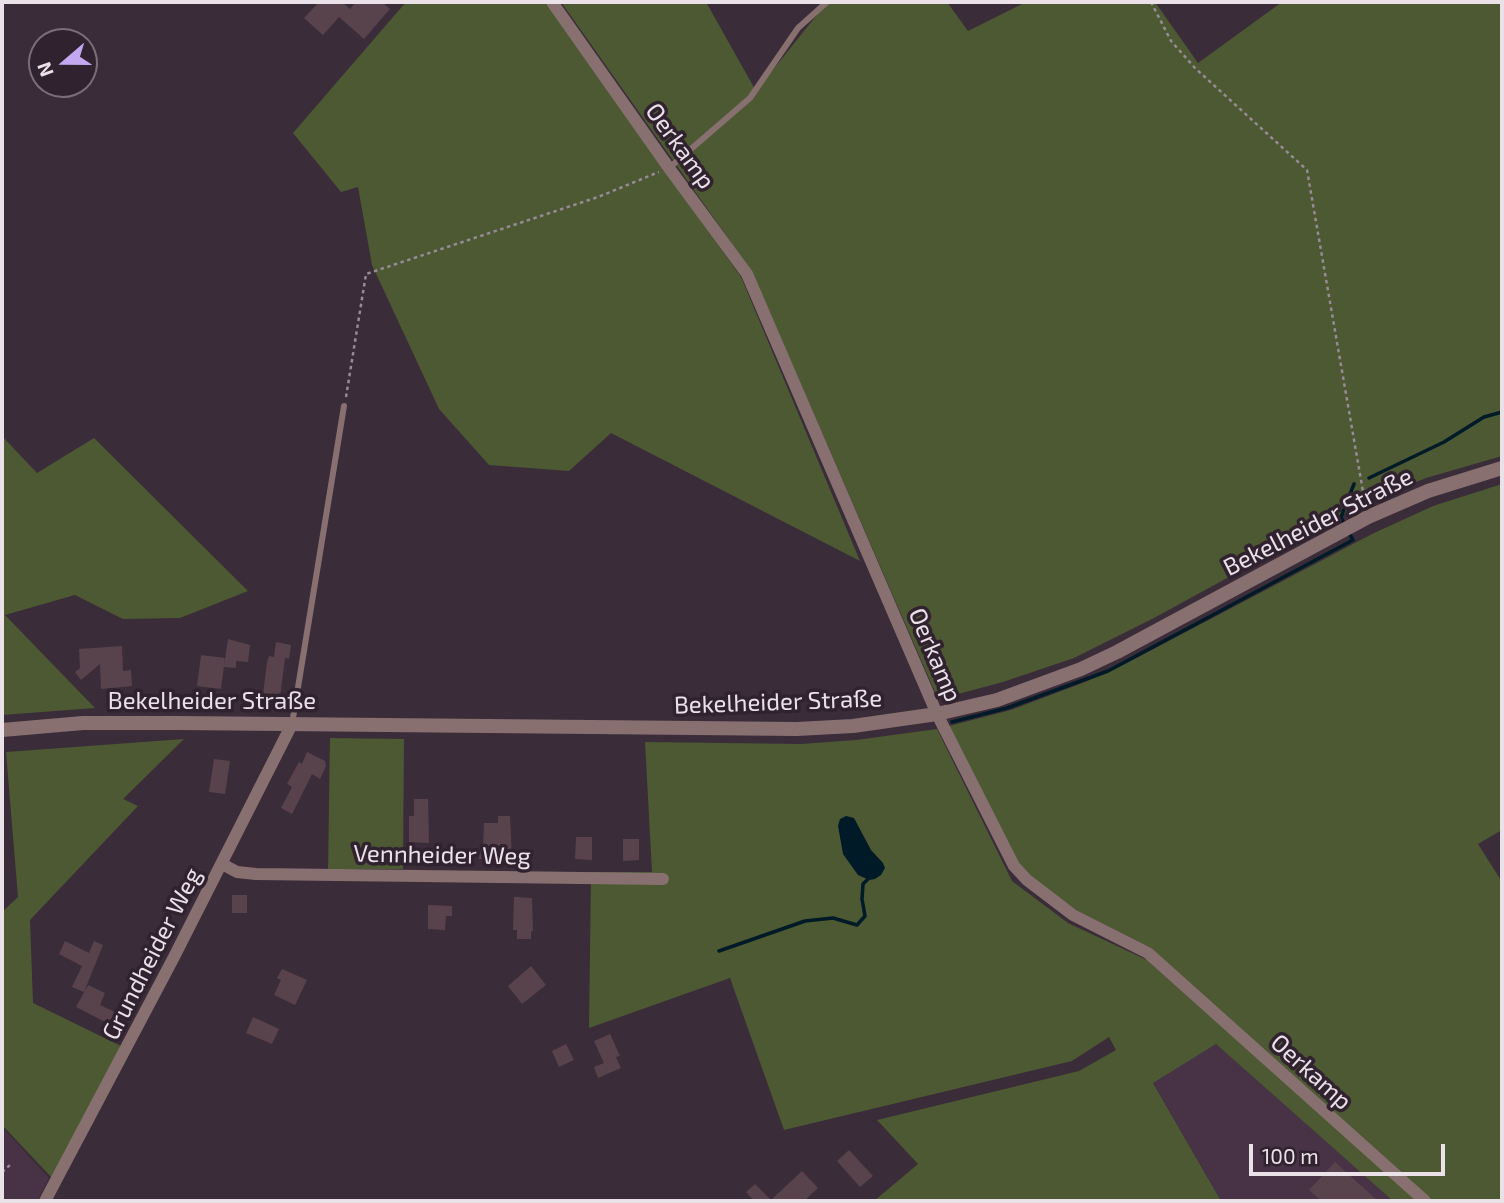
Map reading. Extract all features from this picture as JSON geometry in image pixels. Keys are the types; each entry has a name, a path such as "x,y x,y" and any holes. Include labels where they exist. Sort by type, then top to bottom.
{"street":[{"name":"Oerkamp","path":"552,2 747,274 937,714 1014,866 1027,880 1073,915 1148,953 1425,1201"},
{"name":"Bekelheider Straße","path":"2,730 83,723 797,729 878,723 937,714 997,700 1093,663 1368,517 1428,491 1502,468"},
{"name":"Grundheider Weg","path":"45,1201 222,864 292,724"},
{"name":"Vennheider Weg","path":"222,864 237,872 256,874 663,879"}],"lane":[{"path":"669,168 750,98 799,28 827,2"},
{"path":"292,724 344,406"}],"path":[{"path":"1151,2 1171,41 1195,68 1307,170 1368,517"},
{"path":"344,406 366,274 598,197 669,168"},
{"path":"2,1172 10,1165"}],"shaded area":[{"path":"1216,1044 1393,1201 1221,1201 1153,1082"},
{"path":"2,1127 49,1178 37,1201 2,1201"}],"green space":[{"path":"406,2 545,2 741,277 860,561 611,433 569,471 489,465 439,409 372,265 358,187 341,192 293,133"},
{"path":"561,2 706,2 756,91 830,2 947,2 968,31 1026,2 1155,2 1198,63 1282,2 1502,2 1502,456 1426,478 1357,507 1154,618 1074,658 1003,682 947,697 940,695 935,692 752,272"},
{"path":"2,436 37,473 94,438 248,591 180,618 123,619 75,595 5,615 95,708 2,715"},
{"path":"1502,484 1502,830 1478,844 1502,882 1502,1201 1433,1201 1151,948 1078,911 1030,876 1018,863 949,726 1011,710 1085,682 1125,664 1372,534 1433,506"},
{"path":"937,729 1012,881 1068,923 1147,960 1418,1201 1393,1201 1216,1044 1153,1083 1221,1201 874,1201 918,1164 877,1120 1079,1071 1116,1050 1109,1037 1072,1061 784,1130 730,978 589,1028 591,872 652,872 645,742 801,744"},
{"path":"330,738 404,739 403,869 328,869"},
{"path":"184,739 123,799 138,806 30,920 33,1003 121,1046 53,1179 2,1125 2,912 18,897 6,752"}],"water":[{"path":"846,816 854,818 871,850 883,863 885,868 875,879 869,880 858,875 843,854 838,826 840,819"}],"building":[{"path":"319,2 342,2 350,9 356,2 382,2 390,9 364,39 339,17 323,35 304,18"},
{"path":"228,639 250,645 248,662 236,661 236,668 224,667"},
{"path":"276,642 291,645 289,659 285,658 280,697 263,695 267,662 269,656 274,657"},
{"path":"122,646 123,671 131,670 132,686 101,689 100,664 81,680 75,672 80,668 79,649"},
{"path":"201,655 225,658 221,689 197,686"},
{"path":"307,752 325,761 326,766 320,779 312,774 292,814 281,808 292,787 287,784 299,762 302,764"},
{"path":"214,759 230,761 225,794 209,792"},
{"path":"414,799 428,799 429,843 409,842 409,816 414,816"},
{"path":"498,816 510,816 512,859 479,859 480,849 483,849 484,823 498,823"},
{"path":"576,837 592,837 592,860 575,859"},
{"path":"623,839 639,839 639,860 623,861"},
{"path":"232,895 247,895 247,913 232,913"},
{"path":"514,897 532,898 531,939 517,939 517,930 513,930"},
{"path":"428,905 452,906 452,916 446,916 445,930 428,929"},
{"path":"65,941 89,953 94,941 103,945 84,992 72,987 82,966 59,954"},
{"path":"531,966 546,985 522,1004 508,986"},
{"path":"282,969 307,980 295,1005 274,995 281,980 277,978"},
{"path":"88,985 105,993 100,1005 121,1015 115,1027 76,1007"},
{"path":"253,1017 279,1029 272,1044 246,1033"},
{"path":"610,1034 620,1056 616,1057 621,1068 598,1078 594,1067 604,1063 594,1041"},
{"path":"566,1044 574,1060 559,1067 552,1051"},
{"path":"849,1150 873,1176 860,1187 837,1161"},
{"path":"1335,1162 1378,1201 1322,1201 1309,1190"},
{"path":"802,1171 818,1188 804,1201 754,1201 746,1192 755,1184 771,1200"}],"waterway":[{"path":"1369,478 1444,442 1484,417 1502,412"},
{"path":"1344,524 1341,517 1354,484"},
{"path":"952,722 1007,708 1108,671 1353,540 1348,531"},
{"path":"719,951 805,921 833,918 857,925 865,916 863,884 868,879"}]}
